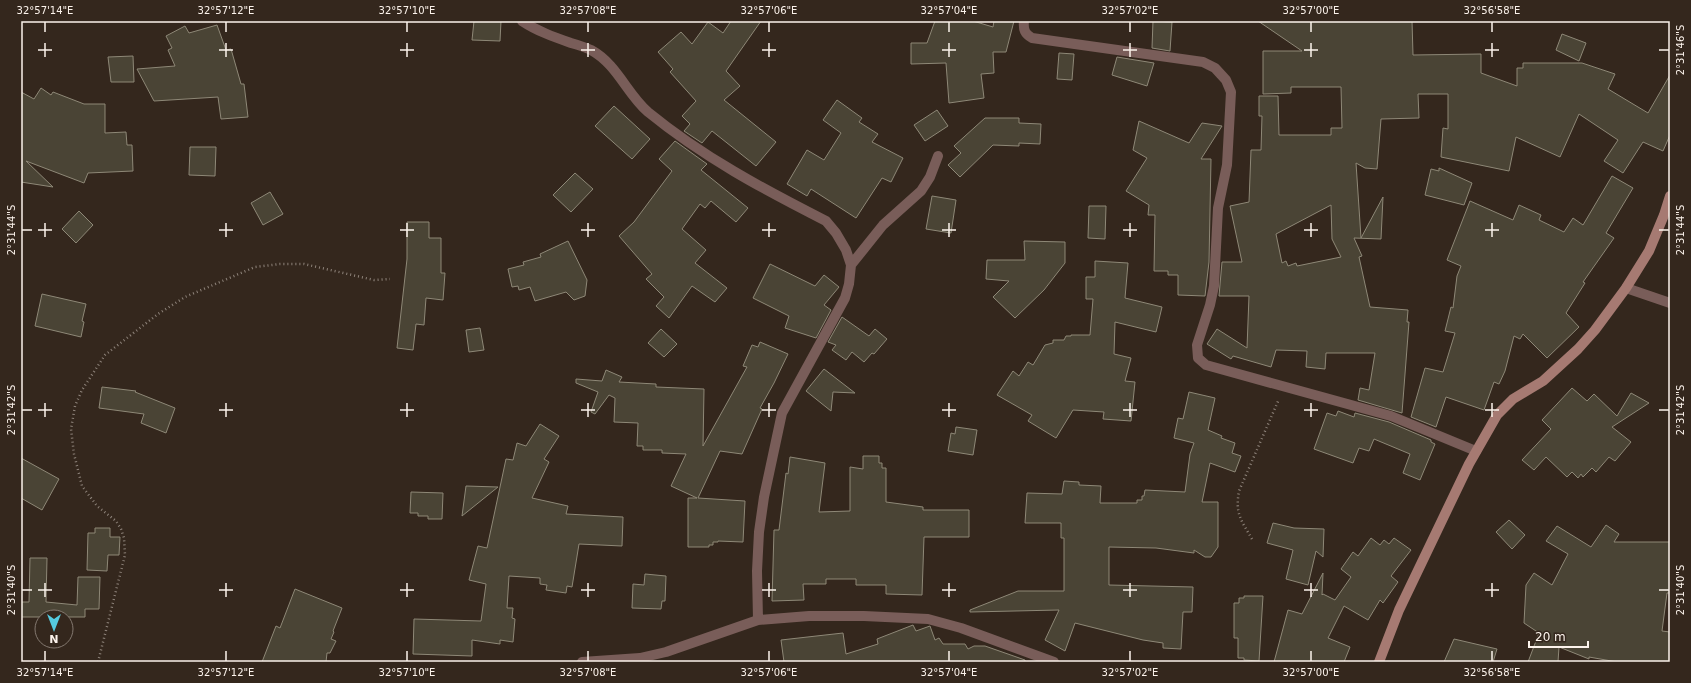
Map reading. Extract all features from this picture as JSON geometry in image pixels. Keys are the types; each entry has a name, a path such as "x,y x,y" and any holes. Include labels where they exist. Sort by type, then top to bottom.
{"street":[{"path":"522,21 546,34 591,50 607,62 644,109 693,147 739,175 826,221 836,232 846,250 851,265"},
{"path":"1024,21 1024,30 1026,35 1032,38 1203,62 1215,68 1226,80 1231,92 1227,165 1218,208 1214,286 1210,305 1197,345 1198,358 1206,365 1390,416 1476,451"},
{"path":"758,620 757,571 759,532 764,497 782,413 845,298 851,265 883,225 921,191 930,177 938,156"},
{"path":"1379,662 1399,610 1476,451 1497,414 1513,399 1543,381 1578,349 1595,330 1626,288 1649,251 1670,196"},
{"path":"1626,288 1670,303"},
{"path":"582,662 640,658 659,654 758,620 808,616 928,620 961,628 1054,662"}],"path":[{"path":"98,662 125,555 125,546 121,529 116,521 97,506 82,486 74,454 71,429 75,406 82,390 105,355 158,314 185,297 255,267 280,264 304,264 374,280 390,279"},
{"path":"1252,539 1239,516 1237,503 1239,491 1285,386"}],"building":[{"path":"474,21 501,21 500,41 472,40"},
{"path":"731,21 761,21 726,71 740,86 724,100 776,142 756,166 712,131 702,143 684,131 690,124 682,116 696,101 670,72 673,69 658,52 681,32 692,44 708,22 723,33"},
{"path":"935,21 973,21 993,27 994,21 1014,21 1006,52 993,52 994,73 981,74 984,98 949,103 946,63 911,64 911,43 927,43"},
{"path":"1153,21 1172,22 1170,51 1152,48"},
{"path":"1258,21 1412,21 1413,55 1481,54 1481,73 1517,86 1517,68 1523,68 1523,63 1582,63 1615,74 1608,89 1648,113 1670,75 1670,135 1663,151 1643,142 1623,173 1604,161 1618,140 1579,114 1560,157 1516,137 1509,171 1441,157 1443,128 1448,129 1448,94 1418,94 1419,118 1381,119 1377,169 1365,168 1356,163 1361,238 1383,197 1381,239 1354,238 1362,256 1359,257 1370,307 1408,310 1407,322 1409,322 1402,413 1358,400 1360,388 1369,390 1375,353 1326,353 1325,369 1306,367 1307,351 1276,350 1271,367 1233,356 1231,359 1207,344 1217,329 1247,348 1249,296 1219,296 1222,262 1242,262 1230,206 1249,202 1251,150 1261,150 1262,116 1259,116 1259,96 1278,96 1279,135 1331,135 1331,128 1342,128 1341,87 1291,87 1291,93 1263,94 1263,51 1302,51","holes":["1331,205 1332,239 1341,257 1297,266 1296,263 1288,266 1286,261 1282,263 1276,234"]},
{"path":"217,25 226,50 231,49 241,84 244,84 248,117 221,119 218,97 154,101 137,69 175,66 168,50 172,48 166,36 185,26 189,33"},
{"path":"1562,34 1586,43 1579,61 1556,50"},
{"path":"1059,53 1074,54 1072,80 1057,79"},
{"path":"133,56 134,82 111,82 108,57"},
{"path":"1117,57 1154,63 1147,86 1112,75"},
{"path":"41,88 51,95 53,92 84,104 105,104 105,133 126,132 127,145 132,145 133,171 88,173 84,183 26,161 53,187 21,182 21,92 34,99"},
{"path":"837,100 862,118 859,122 878,134 872,142 903,158 891,182 882,178 856,218 811,189 807,196 787,184 807,150 824,160 841,133 823,120"},
{"path":"614,106 650,139 632,159 595,126"},
{"path":"937,110 948,126 925,141 914,125"},
{"path":"985,118 1019,118 1019,123 1041,124 1040,144 1019,143 1019,146 993,145 960,177 948,165 961,153 954,146"},
{"path":"1139,121 1189,143 1202,123 1222,126 1201,159 1211,159 1209,262 1205,296 1178,295 1178,275 1168,275 1168,271 1154,271 1155,215 1148,215 1149,205 1126,191 1147,158 1133,150"},
{"path":"675,141 707,164 701,170 748,208 736,222 711,201 705,208 700,204 682,229 706,250 695,263 727,288 715,302 692,286 669,318 656,306 664,297 646,279 652,274 619,236 634,222 672,171 659,159"},
{"path":"190,147 216,147 215,176 189,175"},
{"path":"1439,168 1472,183 1464,205 1425,195 1431,169 1439,171"},
{"path":"575,173 593,189 571,212 553,195"},
{"path":"1612,176 1633,188 1606,233 1614,238 1583,282 1585,283 1566,313 1579,327 1547,358 1523,334 1520,339 1514,336 1505,371 1499,384 1494,382 1484,410 1446,397 1436,427 1411,417 1425,368 1443,372 1455,333 1445,331 1451,307 1453,308 1457,276 1461,266 1447,260 1470,201 1513,220 1519,205 1541,215 1539,220 1564,232 1573,218 1583,225"},
{"path":"270,192 283,214 263,225 251,203"},
{"path":"932,196 956,200 951,233 926,229"},
{"path":"1089,206 1106,206 1105,239 1088,238"},
{"path":"79,211 93,225 76,243 62,229"},
{"path":"407,222 429,222 429,238 441,238 441,273 445,273 443,300 426,298 424,325 416,324 413,350 397,348 407,259"},
{"path":"568,241 587,280 585,296 574,300 566,292 535,301 530,287 519,290 518,286 512,287 508,269 524,265 523,262 541,257 540,254"},
{"path":"1024,241 1065,242 1065,263 1044,290 1015,318 993,297 1009,281 986,279 987,260 1025,260"},
{"path":"1095,261 1128,263 1125,298 1162,307 1156,332 1115,322 1114,354 1131,358 1125,381 1135,382 1131,421 1103,419 1104,412 1073,410 1056,438 1028,421 1032,415 997,395 1013,371 1019,376 1028,362 1033,365 1045,345 1053,343 1053,340 1064,340 1066,336 1090,335 1093,299 1086,299 1086,277 1095,277"},
{"path":"770,264 815,286 824,275 839,287 824,305 831,310 816,338 785,328 789,316 753,298"},
{"path":"42,294 86,304 82,321 84,322 81,337 35,326"},
{"path":"842,317 869,336 875,329 887,339 874,354 872,353 864,362 852,352 846,360 832,350 836,345 828,342"},
{"path":"480,328 484,350 469,352 466,330"},
{"path":"661,329 677,344 664,357 648,343"},
{"path":"760,342 788,354 760,408 762,409 742,454 720,451 698,498 745,501 743,542 718,541 713,542 713,545 709,545 709,547 688,547 688,498 697,498 671,486 686,454 662,453 662,450 643,450 643,446 637,446 638,423 614,422 615,398 609,395 595,414 591,412 598,392 576,383 576,379 602,381 606,370 622,377 619,382 656,384 656,387 704,389 703,446 747,367 743,366 752,345 758,347"},
{"path":"824,369 855,393 833,392 831,411 806,391"},
{"path":"102,387 136,391 135,392 175,408 166,433 141,423 144,414 99,408"},
{"path":"1572,388 1587,401 1594,394 1617,416 1631,393 1649,403 1612,427 1631,442 1615,461 1609,457 1596,472 1592,468 1583,477 1581,474 1578,478 1572,472 1567,477 1546,457 1534,470 1522,460 1551,429 1542,420"},
{"path":"1189,392 1215,398 1208,430 1222,436 1221,438 1235,443 1232,453 1241,456 1235,472 1210,463 1202,502 1218,502 1218,547 1211,557 1205,557 1194,550 1194,553 1156,548 1109,547 1109,585 1193,587 1192,612 1183,612 1181,649 1163,648 1163,643 1143,640 1075,623 1065,651 1045,640 1059,610 970,612 970,610 1018,591 1064,591 1064,538 1061,538 1061,523 1025,523 1027,493 1062,494 1064,481 1079,482 1079,485 1101,486 1100,503 1137,503 1137,500 1142,500 1145,490 1185,492 1190,454 1194,443 1174,438 1178,418 1183,419"},
{"path":"1338,411 1354,417 1355,413 1389,422 1431,440 1431,442 1435,444 1420,480 1403,473 1410,454 1374,439 1369,451 1359,448 1353,463 1314,449 1327,413 1336,416"},
{"path":"540,424 559,436 544,459 549,462 532,498 568,506 566,514 623,517 622,546 579,544 572,587 567,586 566,593 546,590 547,585 540,584 540,578 509,576 507,608 513,608 512,618 515,619 513,642 500,640 500,644 472,640 472,656 413,654 414,619 481,621 486,584 469,580 478,546 487,548 506,459 513,460 517,443 526,446"},
{"path":"956,427 977,430 973,455 948,451 951,433 955,434"},
{"path":"863,456 879,456 879,463 882,463 882,468 886,468 886,502 923,507 923,510 969,510 969,537 924,537 922,595 886,594 886,585 856,585 856,579 826,579 826,584 803,584 804,600 772,601 774,530 779,530 786,473 788,474 790,457 825,463 819,512 850,511 850,467 863,469"},
{"path":"21,458 59,479 42,510 21,498"},
{"path":"466,486 498,487 462,516"},
{"path":"411,492 443,493 442,519 428,519 428,516 418,516 418,513 410,513"},
{"path":"1509,520 1525,535 1512,549 1496,532"},
{"path":"1273,523 1294,528 1324,529 1323,557 1316,551 1308,585 1286,579 1293,550 1267,543"},
{"path":"1606,525 1619,534 1614,542 1670,542 1670,593 1667,593 1662,631 1670,632 1670,662 1617,662 1589,657 1589,659 1559,647 1558,662 1528,662 1539,633 1524,623 1526,585 1534,573 1552,585 1568,554 1546,541 1557,526 1591,547"},
{"path":"95,528 110,528 110,537 120,537 119,555 108,555 107,571 87,570 88,533 95,533"},
{"path":"1371,538 1380,545 1384,540 1389,544 1394,538 1411,550 1391,576 1398,582 1383,603 1380,600 1368,620 1344,606 1328,638 1350,647 1344,662 1274,662 1288,610 1302,614 1323,573 1322,595 1323,594 1335,600 1351,577 1341,569 1353,552 1358,556"},
{"path":"30,558 47,558 46,602 77,605 78,577 100,577 99,609 85,609 85,617 74,617 74,609 34,609 34,617 21,617 21,602 29,602"},
{"path":"645,574 666,576 665,601 662,601 661,609 632,608 633,584 644,585"},
{"path":"295,589 342,608 331,639 336,641 330,653 327,653 326,662 262,662 276,626 280,628"},
{"path":"1244,596 1263,596 1259,661 1238,658 1238,638 1234,638 1234,603 1239,603 1239,598 1244,598"},
{"path":"913,625 916,631 930,626 935,640 939,638 943,644 965,644 968,649 974,646 985,646 1025,660 1025,662 784,662 781,640 843,633 846,654 878,644 877,639"},
{"path":"1454,639 1497,649 1493,662 1444,662"}]}
